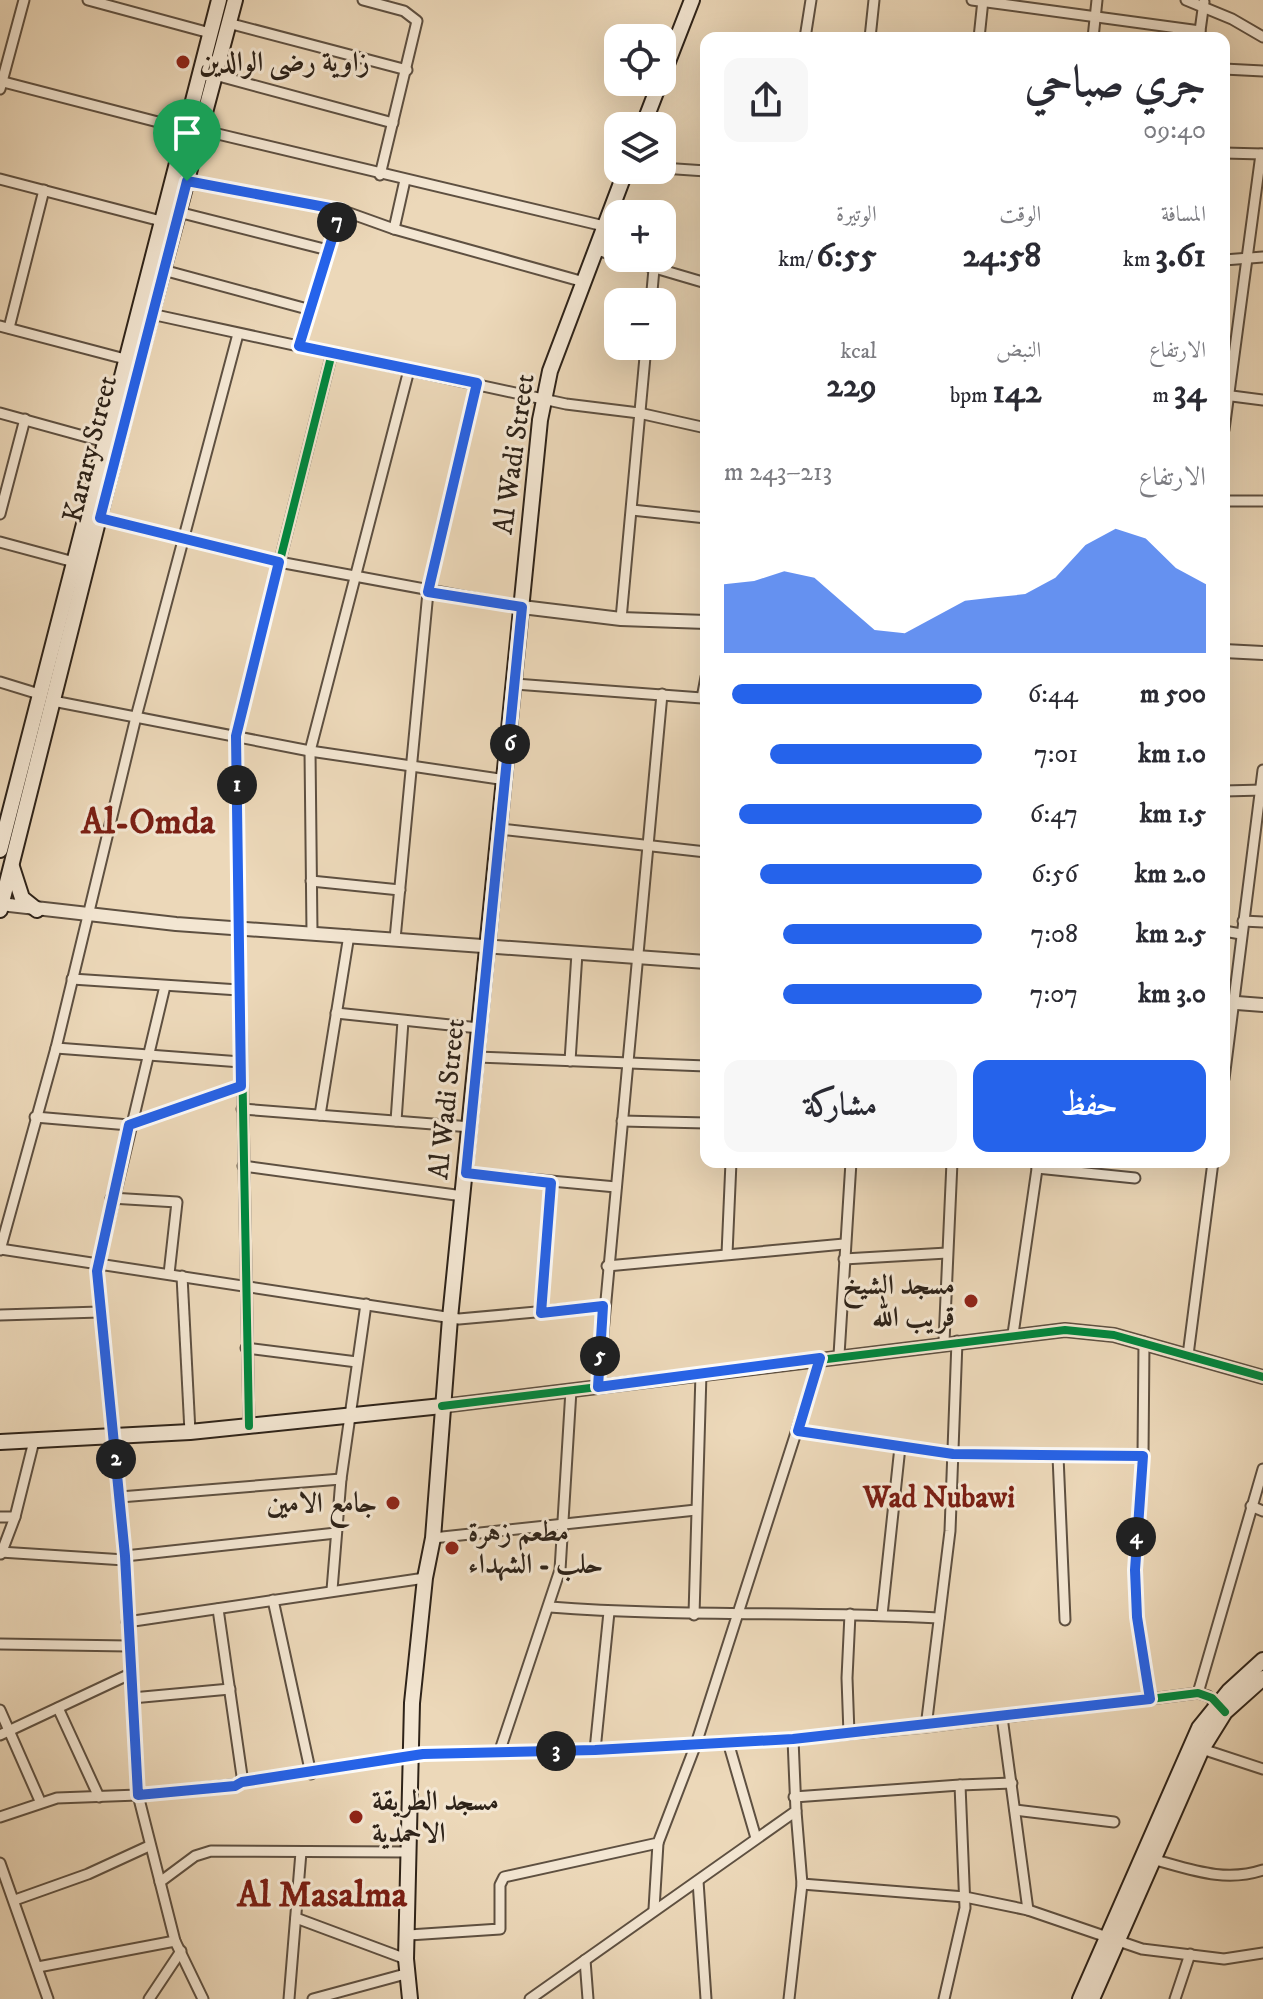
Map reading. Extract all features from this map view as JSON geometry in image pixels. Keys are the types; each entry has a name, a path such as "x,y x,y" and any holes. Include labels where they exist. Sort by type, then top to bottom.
{"main road":[{"name":"Karary Street","path":"0,850 53,701 93,516 105,442 219,0"},
{"name":"Karary Street","path":"1,906 39,694 74,562 93,516 151,314 235,0"},
{"path":"676,41 692,0"},
{"name":"Al Wadi Street","path":"410,1999 409,1756 425,1578 433,1538 450,1318 544,398 604,226"},
{"path":"11,863 18,891 37,910"},
{"path":"0,1442 190,1432 442,1406"},
{"path":"1092,1999 1111,1940 1190,1746 1263,1660"},
{"path":"1080,1999 1152,1859 1221,1708 1263,1678"}],"street":[{"path":"24,0 1,84 185,129"},
{"path":"88,0 210,33"},
{"path":"363,0 404,11 417,21 380,175"},
{"path":"806,32 811,0"},
{"path":"871,32 874,0"},
{"path":"979,32 979,0 1182,32"},
{"path":"1094,32 1097,0"},
{"path":"1186,0 1204,3 1263,37"},
{"path":"1199,32 1204,3"},
{"path":"228,23 407,70"},
{"path":"1230,69 1263,71"},
{"path":"215,75 393,123"},
{"path":"201,130 604,226"},
{"path":"1230,153 1262,154 1230,376"},
{"path":"676,169 700,171"},
{"path":"0,180 161,221"},
{"path":"394,229 405,180"},
{"path":"187,181 341,210 394,229 584,282"},
{"path":"44,190 4,327 125,359"},
{"path":"299,346 341,210"},
{"path":"178,212 328,250"},
{"path":"595,249 604,252"},
{"path":"1230,260 1263,257"},
{"path":"163,270 311,310"},
{"path":"665,272 700,281"},
{"path":"151,314 544,398 639,413 700,427"},
{"path":"238,334 136,717 56,1048 0,1249 450,1318 603,1306"},
{"path":"249,1426 236,736 332,353"},
{"path":"621,619 645,360"},
{"path":"312,932 310,751 409,370"},
{"path":"395,939 428,592 477,383"},
{"path":"1230,396 1263,400"},
{"path":"0,413 105,442"},
{"path":"0,514 25,419"},
{"path":"1230,501 1263,501"},
{"path":"632,510 700,517"},
{"path":"93,516 279,562 428,592 621,619 700,622"},
{"path":"0,542 74,562"},
{"path":"1230,651 1263,653"},
{"path":"0,682 39,694"},
{"path":"515,684 700,698"},
{"path":"598,1387 603,1306 640,958 662,694"},
{"path":"53,701 310,751 506,780"},
{"path":"1230,997 1263,770"},
{"path":"1230,791 1262,790"},
{"path":"500,829 700,851"},
{"path":"311,881 400,890"},
{"path":"1,906 88,917 700,962"},
{"path":"1243,921 1263,922"},
{"path":"1230,932 1241,934"},
{"path":"320,1115 349,935"},
{"path":"570,1061 577,953"},
{"path":"72,979 239,990"},
{"path":"165,986 97,1264 125,1558 138,1795 175,1941 203,1999"},
{"path":"1230,1003 1263,1005"},
{"path":"336,1013 479,1028"},
{"path":"396,1121 403,1021"},
{"path":"56,1048 241,1062"},
{"path":"477,1057 700,1066"},
{"path":"35,1117 129,1125 241,1086"},
{"path":"242,1109 471,1127"},
{"path":"622,1121 700,1123"},
{"path":"243,1166 463,1196"},
{"path":"727,1254 731,1168"},
{"path":"839,1355 850,1168"},
{"path":"926,1727 950,1531 953,1454 947,1253 952,1168"},
{"path":"1013,1334 1037,1168"},
{"path":"1060,1168 1135,1178"},
{"path":"1188,1355 1212,1168"},
{"path":"466,1173 616,1187"},
{"path":"541,1313 551,1183"},
{"path":"111,1198 177,1202 169,1274"},
{"path":"607,1266 844,1244"},
{"path":"844,1259 947,1253"},
{"path":"182,1276 190,1432"},
{"path":"332,1590 341,1479 366,1304"},
{"path":"0,1315 100,1312"},
{"path":"442,1406 1013,1334 1073,1330 1144,1342 1263,1377"},
{"path":"1144,1342 1143,1456 1135,1570 1137,1617 1150,1699"},
{"path":"246,1348 357,1362"},
{"path":"654,1909 658,1843 696,1744 739,1616 820,1358"},
{"path":"694,1615 701,1373"},
{"path":"499,1753 560,1570 571,1390"},
{"path":"798,1431 953,1454 1143,1456"},
{"path":"34,1441 15,1517 1,1553 125,1558 336,1533"},
{"path":"882,1615 900,1447"},
{"path":"1058,1456 1065,1620"},
{"path":"1198,1693 1263,1469"},
{"path":"120,1497 341,1479"},
{"path":"1251,1506 1263,1511"},
{"path":"433,1538 696,1510"},
{"path":"0,1517 15,1517"},
{"path":"127,1622 425,1578"},
{"path":"273,1600 311,1774"},
{"path":"550,1607 694,1615 850,1614 939,1618"},
{"path":"218,1609 242,1782"},
{"path":"595,1750 609,1612"},
{"path":"849,1734 847,1678 850,1614"},
{"path":"0,1644 128,1646"},
{"path":"4,1733 130,1674"},
{"path":"132,1698 230,1689"},
{"path":"0,1817 40,1801 235,1786 242,1782 311,1774 409,1756 793,1739 926,1727 1198,1693 1221,1708"},
{"path":"58,1708 99,1797"},
{"path":"0,1710 4,1733 40,1801"},
{"path":"1002,1717 1028,1910"},
{"path":"789,1999 802,1884 794,1797 793,1739"},
{"path":"728,1742 756,1838"},
{"path":"1202,1749 1263,1769"},
{"path":"794,1797 1012,1783"},
{"path":"944,1999 965,1897 960,1785"},
{"path":"1015,1810 1114,1822"},
{"path":"530,1999 796,1811"},
{"path":"409,1935 500,1929 500,1885 504,1877 658,1843"},
{"path":"15,1900 88,1874 149,1846"},
{"path":"289,1999 301,1852"},
{"path":"160,1882 202,1853 410,1852"},
{"path":"1152,1859 1223,1877 1244,1876 1263,1870"},
{"path":"0,1863 48,1999"},
{"path":"698,1881 706,1999"},
{"path":"802,1884 965,1897 1028,1910 1111,1940 1190,1954 1224,1959 1263,1953"},
{"path":"296,1918 408,1966"},
{"path":"38,1967 175,1941"},
{"path":"149,1999 181,1951"},
{"path":"1175,1999 1190,1954"},
{"path":"585,1960 588,1999"},
{"path":"313,1999 408,1966"}],"cycle path":[{"path":"249,1426 236,736 332,353"},
{"path":"442,1406 1065,1330 1114,1335 1263,1377"},
{"path":"242,1782 423,1754 595,1750 793,1739 926,1727 1198,1693 1212,1698 1225,1712"}],"place":[{"name":"زاوية رضى الوالدين","path":"183,62"},
{"name":"مسجد الشيخ قريب الله","path":"971,1301"},
{"name":"جامع الامين","path":"393,1503"},
{"name":"مطعم زهرة حلب - الشهداء","path":"452,1548"},
{"name":"مسجد الطريقة الاحمدية","path":"356,1817"}],"district":[{"name":"Al-Omda","path":"148,822"},
{"name":"Wad Nubawi","path":"939,1498"},
{"name":"Al Masalma","path":"322,1895"}],"route":[{"path":"187,181 341,210 299,346 477,383 462,435 428,592 522,607 466,1173 551,1183 541,1313 603,1306 598,1387 820,1358 798,1431 953,1454 1143,1456 1135,1570 1137,1617 1150,1699 926,1727 793,1739 595,1750 423,1754 311,1774 242,1782 235,1786 138,1795 125,1556 100,1312 98,1257 129,1125 241,1086 236,736 279,562 100,518 187,181"}]}
